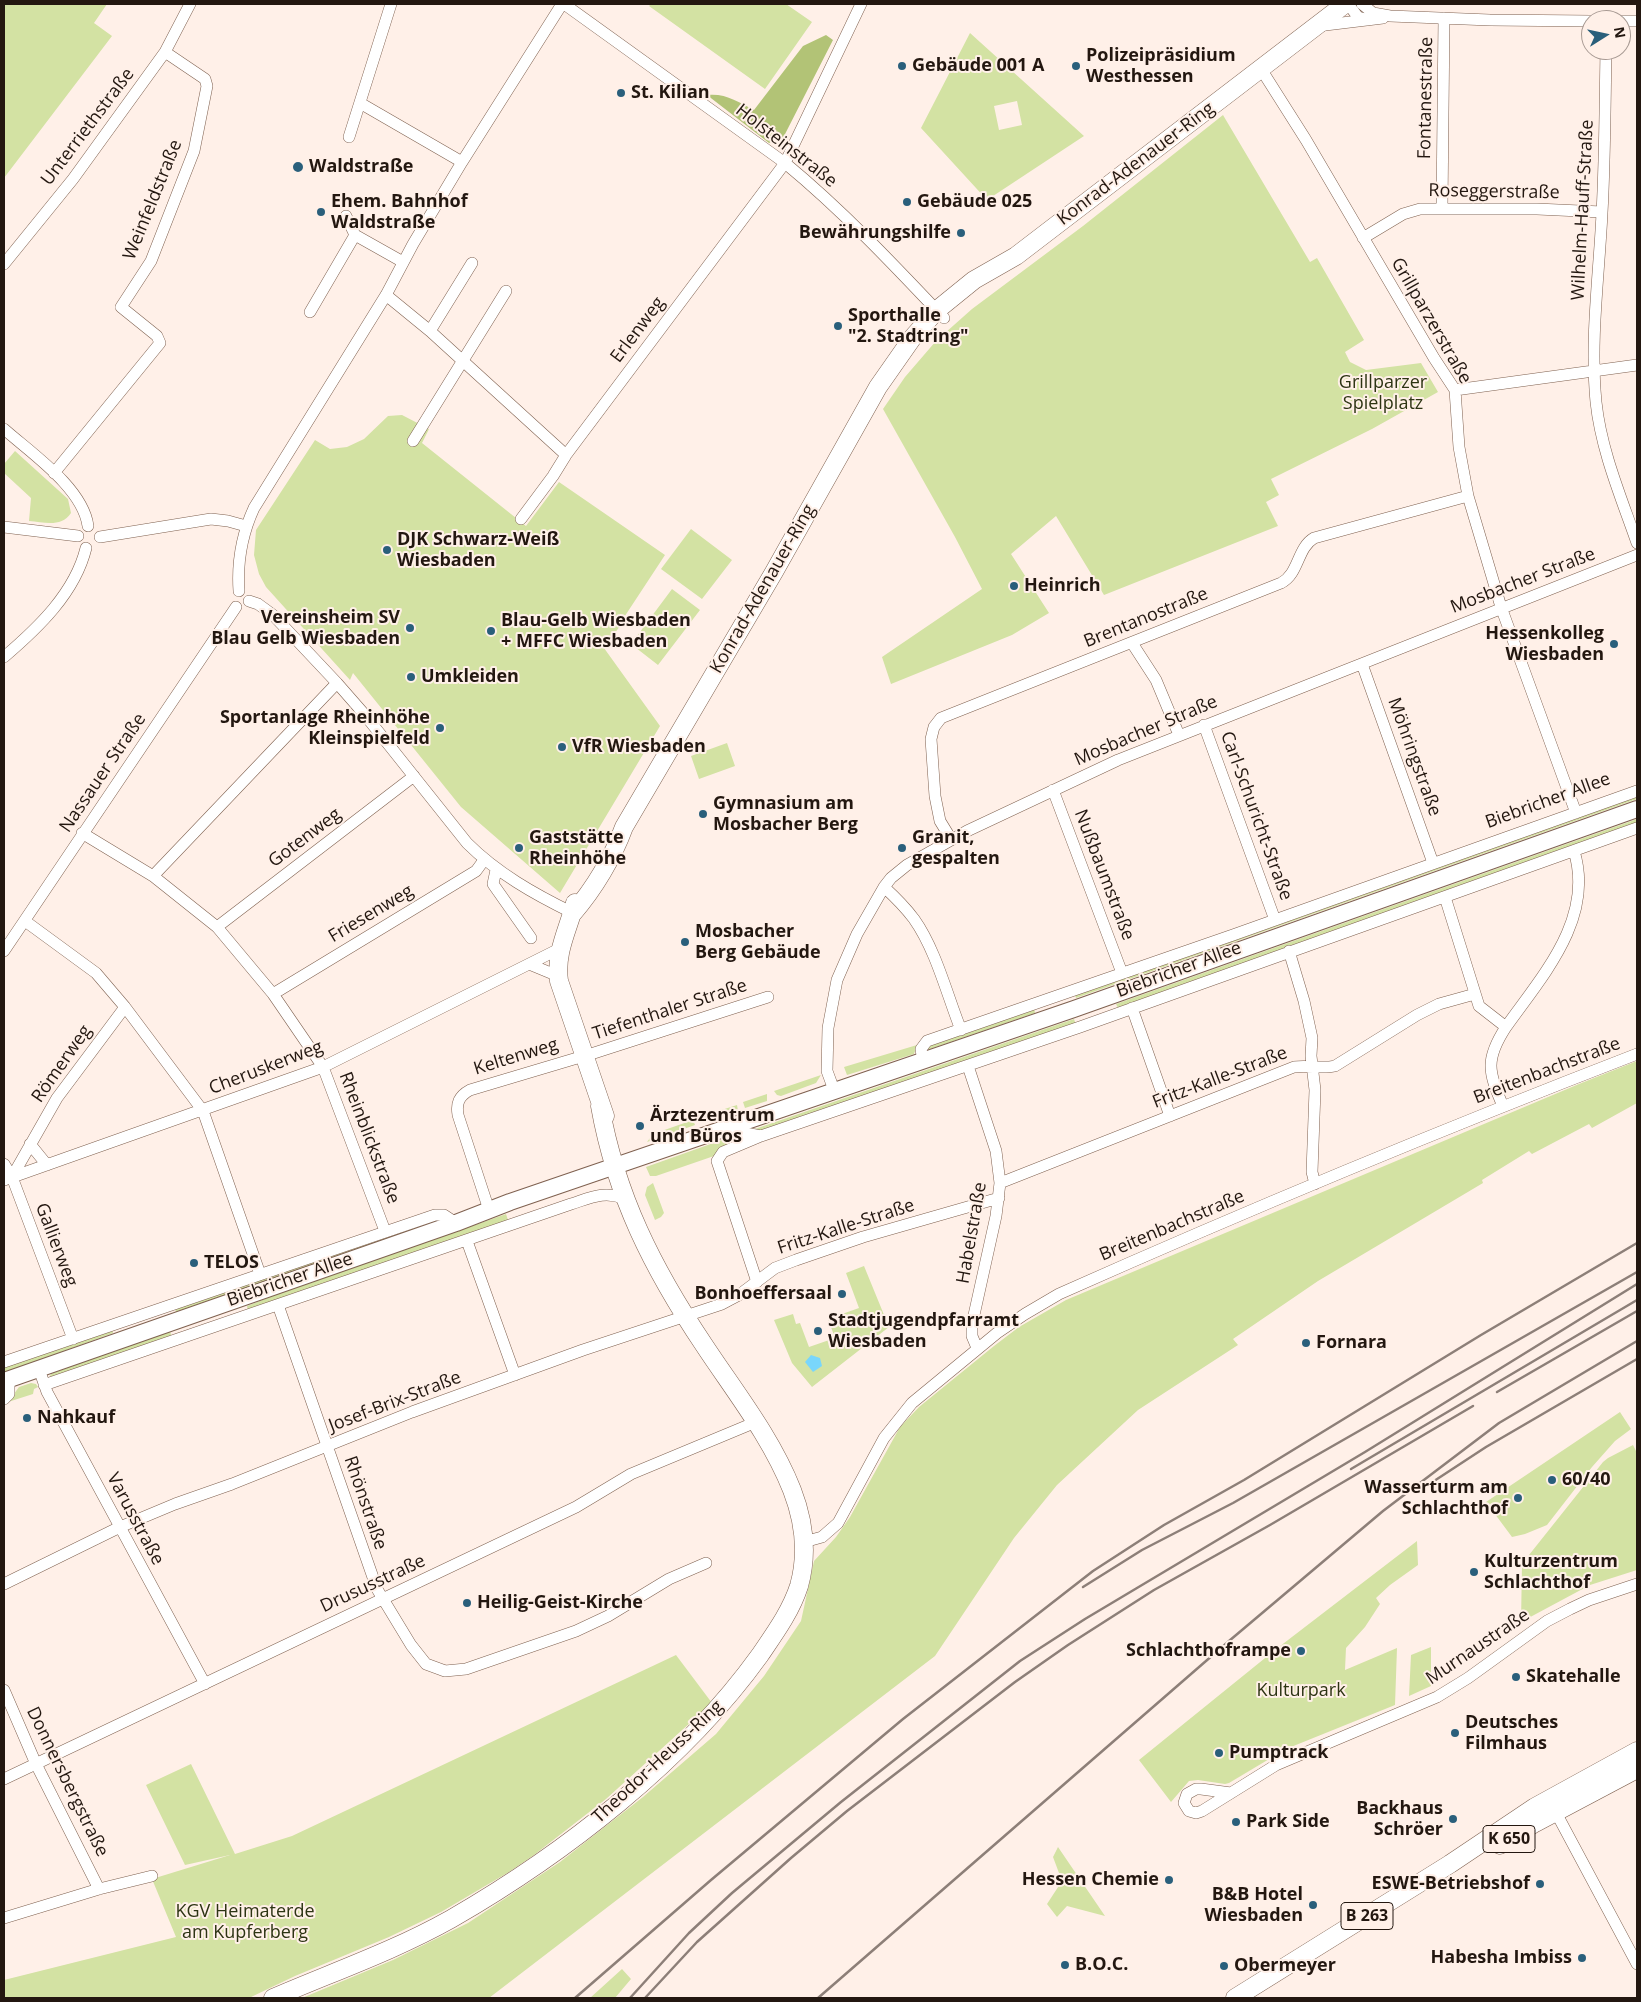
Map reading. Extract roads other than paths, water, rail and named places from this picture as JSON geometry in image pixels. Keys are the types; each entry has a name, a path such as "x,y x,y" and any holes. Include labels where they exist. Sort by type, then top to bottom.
{"main road":[{"name":"Konrad-Adenauer-Ring","path":"1310,31 1314,22 1334,4"},
{"name":"Konrad-Adenauer-Ring","path":"618,1165 564,1001 558,976 559,949 580,892 613,839 624,827 774,572 874,393 921,326 941,314 974,280 1016,256 1346,4"},
{"name":"Biebricher Allee","path":"6,1380 618,1165 923,1061 1637,808"},
{"name":"Theodor-Heuss-Ring","path":"273,1998 382,1953 449,1920 504,1886 569,1841 635,1787 705,1722 729,1695 774,1635 790,1608 799,1586 804,1560 801,1516 792,1489 778,1458 681,1310 645,1246 625,1199 618,1165"},
{"name":"Theodor-Heuss-Ring","path":"618,1165 681,1310"},
{"path":"1552,1806 1637,1751"},
{"name":"K 650","path":"1498,1833 1552,1806 1584,1798 1637,1769"},
{"name":"K 650","path":"1464,1867 1530,1826 1552,1806"},
{"name":"B 263","path":"1235,1998 1498,1833"},
{"name":"B 263","path":"1254,1998 1464,1867"}],"street":[{"name":"Unterriethstraße","path":"4,264 73,179 165,52 190,4"},
{"path":"349,137 391,4"},
{"path":"254,602 234,611 232,598 239,581 246,526 254,508 386,295 403,262 462,162 563,4"},
{"name":"Holsteinstraße","path":"563,4 785,163 810,183 941,314"},
{"name":"Erlenweg","path":"521,519 566,455 785,163 861,4"},
{"path":"1346,4 1358,17 1368,20"},
{"path":"1362,4 1373,13 1390,16 1581,21"},
{"path":"1310,31 1390,16"},
{"name":"Fontanestraße","path":"1442,208 1444,18"},
{"name":"Weinfeldstraße","path":"54,473 160,343 157,336 121,307 150,261 194,151 207,86 205,79 165,52"},
{"name":"Wilhelm-Hauff-Straße","path":"1606,60 1602,212 1594,371 1599,419 1606,450 1637,543"},
{"name":"Grillparzerstraße","path":"1261,69 1306,140 1442,372 1456,390 1459,447 1468,496 1501,607 1576,813"},
{"path":"360,103 462,162"},
{"name":"Roseggerstraße","path":"1363,238 1414,209 1528,209 1602,212"},
{"path":"346,216 355,235 403,262"},
{"path":"310,312 355,235"},
{"path":"430,331 472,263"},
{"path":"413,440 506,291"},
{"path":"386,295 464,361 566,455"},
{"path":"1456,390 1637,365"},
{"path":"4,429 54,473 78,500 87,518 88,526"},
{"name":"Brentanostraße","path":"951,839 940,821 935,796 931,739 936,722 946,716 1285,581 1291,575 1306,544 1314,538 1468,496"},
{"path":"100,537 211,519 246,526"},
{"path":"88,526 98,530 100,537 96,546 86,548 79,542 78,536 82,528 88,526"},
{"path":"4,527 20,527 78,536"},
{"path":"4,656 52,611 80,567 86,548"},
{"name":"Mosbacher Straße","path":"834,1090 827,1070 827,1045 830,1009 837,980 857,934 884,887 907,865 951,839 1118,760 1501,607 1637,555"},
{"path":"239,581 254,602 273,615 337,683 467,843 484,860 496,870 573,913"},
{"name":"Nassauer Straße","path":"4,951 82,833 234,611"},
{"path":"1132,643 1156,680 1179,735"},
{"name":"Möhringstraße","path":"1362,664 1433,862"},
{"path":"153,876 337,683"},
{"name":"Carl-Schuricht-Straße","path":"1204,725 1275,920"},
{"name":"Gotenweg","path":"217,927 414,776"},
{"name":"Nußbaumstraße","path":"1054,790 1122,973"},
{"name":"Biebricher Allee","path":"923,1061 921,1049 927,1041 1637,791"},
{"name":"Biebricher Allee","path":"757,1282 717,1161 723,1152 761,1136 968,1066 1637,828"},
{"name":"Rheinblickstraße","path":"82,833 153,876 217,927 273,994 323,1067 385,1231"},
{"path":"1503,1106 1494,1083 1491,1061 1495,1046 1566,938 1574,914 1579,883 1578,864 1574,851"},
{"name":"Friesenweg","path":"273,994 476,871 484,860"},
{"path":"496,870 493,884 531,938"},
{"path":"884,887 904,906 921,931 930,948 960,1030"},
{"path":"1445,897 1481,1008 1506,1028"},
{"path":"25,921 96,973 125,1007 203,1111 260,1274"},
{"name":"Cheruskerweg","path":"8,1178 203,1111 323,1067 559,949"},
{"path":"1289,951 1312,1038 1316,1090 1312,1172 1315,1184"},
{"path":"529,964 558,976"},
{"name":"Fritz-Kalle-Straße","path":"1000,1183 1294,1067 1313,1066 1326,1068 1336,1066 1417,1015 1439,1004 1475,994"},
{"name":"Tiefenthaler Straße","path":"583,1055 768,997"},
{"name":"Römerweg","path":"8,1178 57,1098 125,1007"},
{"path":"1132,1008 1170,1116"},
{"name":"Breitenbachstraße","path":"804,1542 822,1537 838,1523 873,1458 904,1411 977,1348 1025,1314 1059,1294 1315,1184 1503,1106 1637,1054"},
{"name":"Keltenweg","path":"489,1210 458,1115 456,1107 458,1100 470,1090 583,1055"},
{"name":"Habelstraße","path":"968,1066 994,1145 1000,1183 999,1198 972,1324 972,1336 977,1348"},
{"path":"733,1126 745,1134 761,1136"},
{"path":"30,1144 47,1165"},
{"name":"Gallierweg","path":"4,1164 72,1339"},
{"path":"549,1211 564,1184"},
{"name":"Biebricher Allee","path":"44,1385 467,1241 549,1211 603,1194 612,1194 625,1199"},
{"name":"Fritz-Kalle-Straße","path":"681,1310 731,1300 775,1268 796,1260 863,1237 999,1198"},
{"name":"Biebricher Allee","path":"4,1362 385,1231 440,1214 456,1223"},
{"path":"467,1241 515,1375"},
{"name":"Rhönstraße","path":"278,1305 377,1589 411,1645 426,1664 445,1671 466,1670 593,1624 669,1579 706,1563"},
{"name":"Josef-Brix-Straße","path":"4,1584 120,1528 176,1504 327,1447 412,1412 583,1350 681,1310"},
{"name":"Varusstraße","path":"39,1369 44,1385 205,1684"},
{"name":"Biebricher Allee","path":"4,1399 9,1394 6,1380"},
{"name":"Drususstraße","path":"4,1779 576,1507 631,1474 756,1422"},
{"name":"Murnaustraße","path":"1231,1793 1290,1758 1437,1697 1468,1678 1547,1621 1589,1600 1637,1584"},
{"name":"Donnersbergstraße","path":"4,1690 36,1764 99,1889"},
{"path":"1552,1806 1637,1964"},
{"path":"4,1918 99,1889 152,1876"}],"water":[{"path":"811,1355 820,1358 822,1366 813,1372 805,1362"}],"railway":[{"path":"575,1998 711,1880 903,1719 1093,1571 1164,1525 1244,1480 1481,1335 1637,1243"},
{"path":"1083,1587 1142,1550 1233,1503 1637,1272"},
{"path":"630,1998 689,1933 732,1893 841,1802 1020,1661 1085,1619 1365,1452 1637,1284"},
{"path":"1351,1469 1637,1300"},
{"path":"1497,1392 1637,1311"},
{"path":"818,1998 1229,1641 1383,1511 1499,1423 1637,1341"},
{"path":"1428,1485 1486,1447 1637,1359"},
{"path":"645,1998 697,1942 791,1858 847,1811 1015,1682 1068,1645 1154,1590 1270,1525 1473,1406"}],"place":[{"name":"Gebäude 001 A","path":"902,66"},
{"name":"Polizeipräsidium Westhessen","path":"1076,66"},
{"name":"St. Kilian","path":"621,93"},
{"name":"Waldstraße","path":"298,167"},
{"name":"Gebäude 025","path":"907,202"},
{"name":"Ehem. Bahnhof Waldstraße","path":"321,212"},
{"name":"Bewährungshilfe","path":"961,233"},
{"name":"Sporthalle \"2. Stadtring\"","path":"838,326"},
{"name":"DJK Schwarz-Weiß Wiesbaden","path":"387,550"},
{"name":"Heinrich","path":"1014,586"},
{"name":"Vereinsheim SV Blau Gelb Wiesbaden","path":"410,628"},
{"name":"Blau-Gelb Wiesbaden + MFFC Wiesbaden","path":"491,631"},
{"name":"Hessenkolleg Wiesbaden","path":"1614,644"},
{"name":"Umkleiden","path":"411,677"},
{"name":"Sportanlage Rheinhöhe Kleinspielfeld","path":"440,728"},
{"name":"VfR Wiesbaden","path":"562,747"},
{"name":"Gymnasium am Mosbacher Berg","path":"703,814"},
{"name":"Gaststätte Rheinhöhe","path":"519,848"},
{"name":"Granit, gespalten","path":"902,848"},
{"name":"Mosbacher Berg Gebäude","path":"685,942"},
{"name":"Ärztezentrum und Büros","path":"640,1126"},
{"name":"TELOS","path":"194,1263"},
{"name":"Bonhoeffersaal","path":"842,1294"},
{"name":"Stadtjugendpfarramt Wiesbaden","path":"818,1331"},
{"name":"Fornara","path":"1306,1343"},
{"name":"Nahkauf","path":"27,1418"},
{"name":"60/40","path":"1552,1480"},
{"name":"Wasserturm am Schlachthof","path":"1518,1498"},
{"name":"Kulturzentrum Schlachthof","path":"1474,1572"},
{"name":"Heilig-Geist-Kirche","path":"467,1603"},
{"name":"Schlachthoframpe","path":"1301,1651"},
{"name":"Skatehalle","path":"1516,1677"},
{"name":"Deutsches Filmhaus","path":"1455,1733"},
{"name":"Pumptrack","path":"1219,1753"},
{"name":"Backhaus Schröer","path":"1453,1819"},
{"name":"Park Side","path":"1236,1822"},
{"name":"Hessen Chemie","path":"1169,1880"},
{"name":"ESWE-Betriebshof","path":"1540,1884"},
{"name":"B&B Hotel Wiesbaden","path":"1313,1905"},
{"name":"Habesha Imbiss","path":"1582,1958"},
{"name":"B.O.C.","path":"1065,1965"},
{"name":"Obermeyer","path":"1224,1966"}],"park label":[{"name":"Grillparzer Spielplatz","path":"1383,393"},
{"name":"Kulturpark","path":"1301,1691"},
{"name":"KGV Heimaterde am Kupferberg","path":"245,1922"}]}
